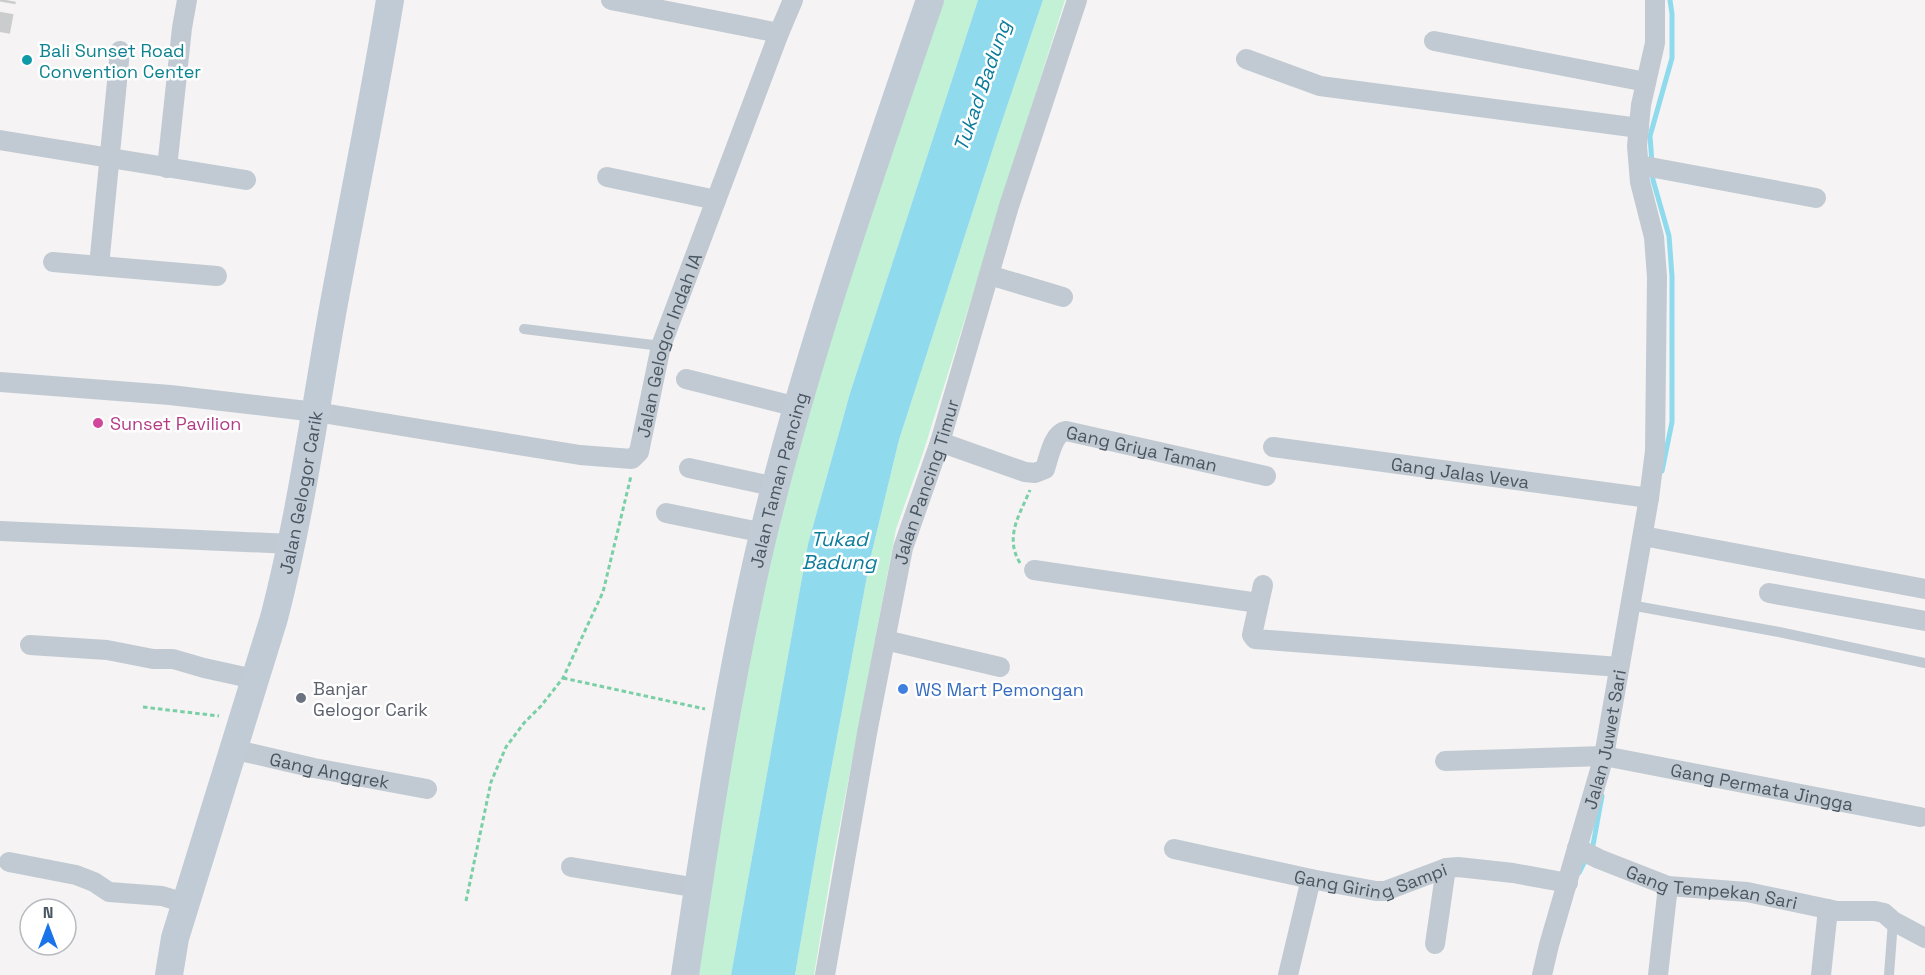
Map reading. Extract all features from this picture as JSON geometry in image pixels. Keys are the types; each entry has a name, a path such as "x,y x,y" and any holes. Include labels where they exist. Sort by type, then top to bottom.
{"street":[{"path":"167,168 187,0"},
{"name":"Jalan Gelogor Carik","path":"169,975 175,938 274,618 292,544 350,210 390,0"},
{"path":"611,0 779,33"},
{"name":"Jalan Gelogor Indah IA","path":"0,382 170,395 316,412 580,455 629,460 639,452 661,346 793,0"},
{"name":"Jalan Taman Pancing","path":"685,975 727,714 764,533 797,407 847,244 930,0"},
{"name":"Jalan Pancing Timur","path":"825,975 865,744 903,548 940,442 1009,206 1077,0"},
{"name":"Jalan Juwet Sari","path":"1542,975 1568,883 1587,853 1608,757 1619,667 1647,536 1655,452 1657,277 1654,237 1645,203 1645,166 1637,146 1641,105 1655,43 1654,0"},
{"path":"1434,41 1646,82"},
{"path":"99,266 120,51"},
{"path":"1246,59 1320,86 1639,128"},
{"path":"0,140 246,180"},
{"path":"1645,166 1816,198"},
{"path":"607,177 716,200"},
{"path":"53,262 217,276"},
{"path":"989,275 1063,297"},
{"path":"686,379 797,407"},
{"name":"Gang Griya Taman","path":"1035,473 1045,469 1056,437 1060,432 1066,431 1266,476"},
{"path":"940,442 1025,472 1035,473"},
{"name":"Gang Jalas Veva","path":"1273,447 1649,498"},
{"path":"689,468 776,487"},
{"path":"666,513 764,533"},
{"path":"0,531 292,544"},
{"path":"1647,536 1925,589"},
{"path":"1034,570 1261,594 1252,635 1255,639 1619,667"},
{"path":"1823,602 1829,571"},
{"path":"1769,593 1925,621"},
{"path":"885,640 1000,667"},
{"path":"30,645 107,650 173,659 254,679"},
{"name":"Gang Anggrek","path":"232,749 314,768 427,789"},
{"name":"Gang Permata Jingga","path":"1445,761 1608,757 1920,817"},
{"name":"Gang Giring Sampi","path":"1174,849 1376,891 1385,891 1446,868 1458,867 1514,873 1568,883"},
{"name":"Gang Tempekan Sari","path":"1587,853 1668,886 1747,892 1837,911 1884,913 1893,921 1925,938"},
{"path":"9,862 76,875 94,882 109,892 162,896 185,903"},
{"path":"571,867 698,888"},
{"path":"1435,944 1446,868"},
{"path":"1288,975 1311,879"},
{"path":"1658,975 1668,886"},
{"path":"1821,975 1828,909"}],"lane":[{"path":"524,330 661,346"},
{"path":"1634,605 1779,632 1925,663"},
{"path":"1889,975 1893,921"}],"path":[{"path":"466,901 491,782 507,747 524,723 563,678 603,592 635,457"},
{"path":"1034,570 1023,567 1018,560 1012,533 1031,489 1035,473"},
{"path":"563,678 727,714"},
{"path":"142,707 242,719"}],"green space":[{"path":"944,0 978,0 850,393 808,544 731,975 695,975 751,646 783,489 879,176"},
{"path":"1043,0 1065,0 923,453 896,529 832,866 814,975 795,975 870,560 899,440"}],"water":[{"name":"Tukad Badung","path":"978,0 1043,0 899,440 870,560 795,975 731,975 808,544 850,393"}],"waterway":[{"path":"1652,163 1650,136 1672,58 1670,0"},
{"path":"1652,172 1669,236 1672,276 1672,422 1662,471"},
{"path":"1579,873 1593,845 1602,796"}],"tunnel":[{"path":"0,32 6,0"}],"place":[{"name":"Bali Sunset Road Convention Center","path":"27,60"},
{"name":"Sunset Pavilion","path":"98,423"},
{"name":"WS Mart Pemongan","path":"903,689"},
{"name":"Banjar Gelogor Carik","path":"301,698"}]}
